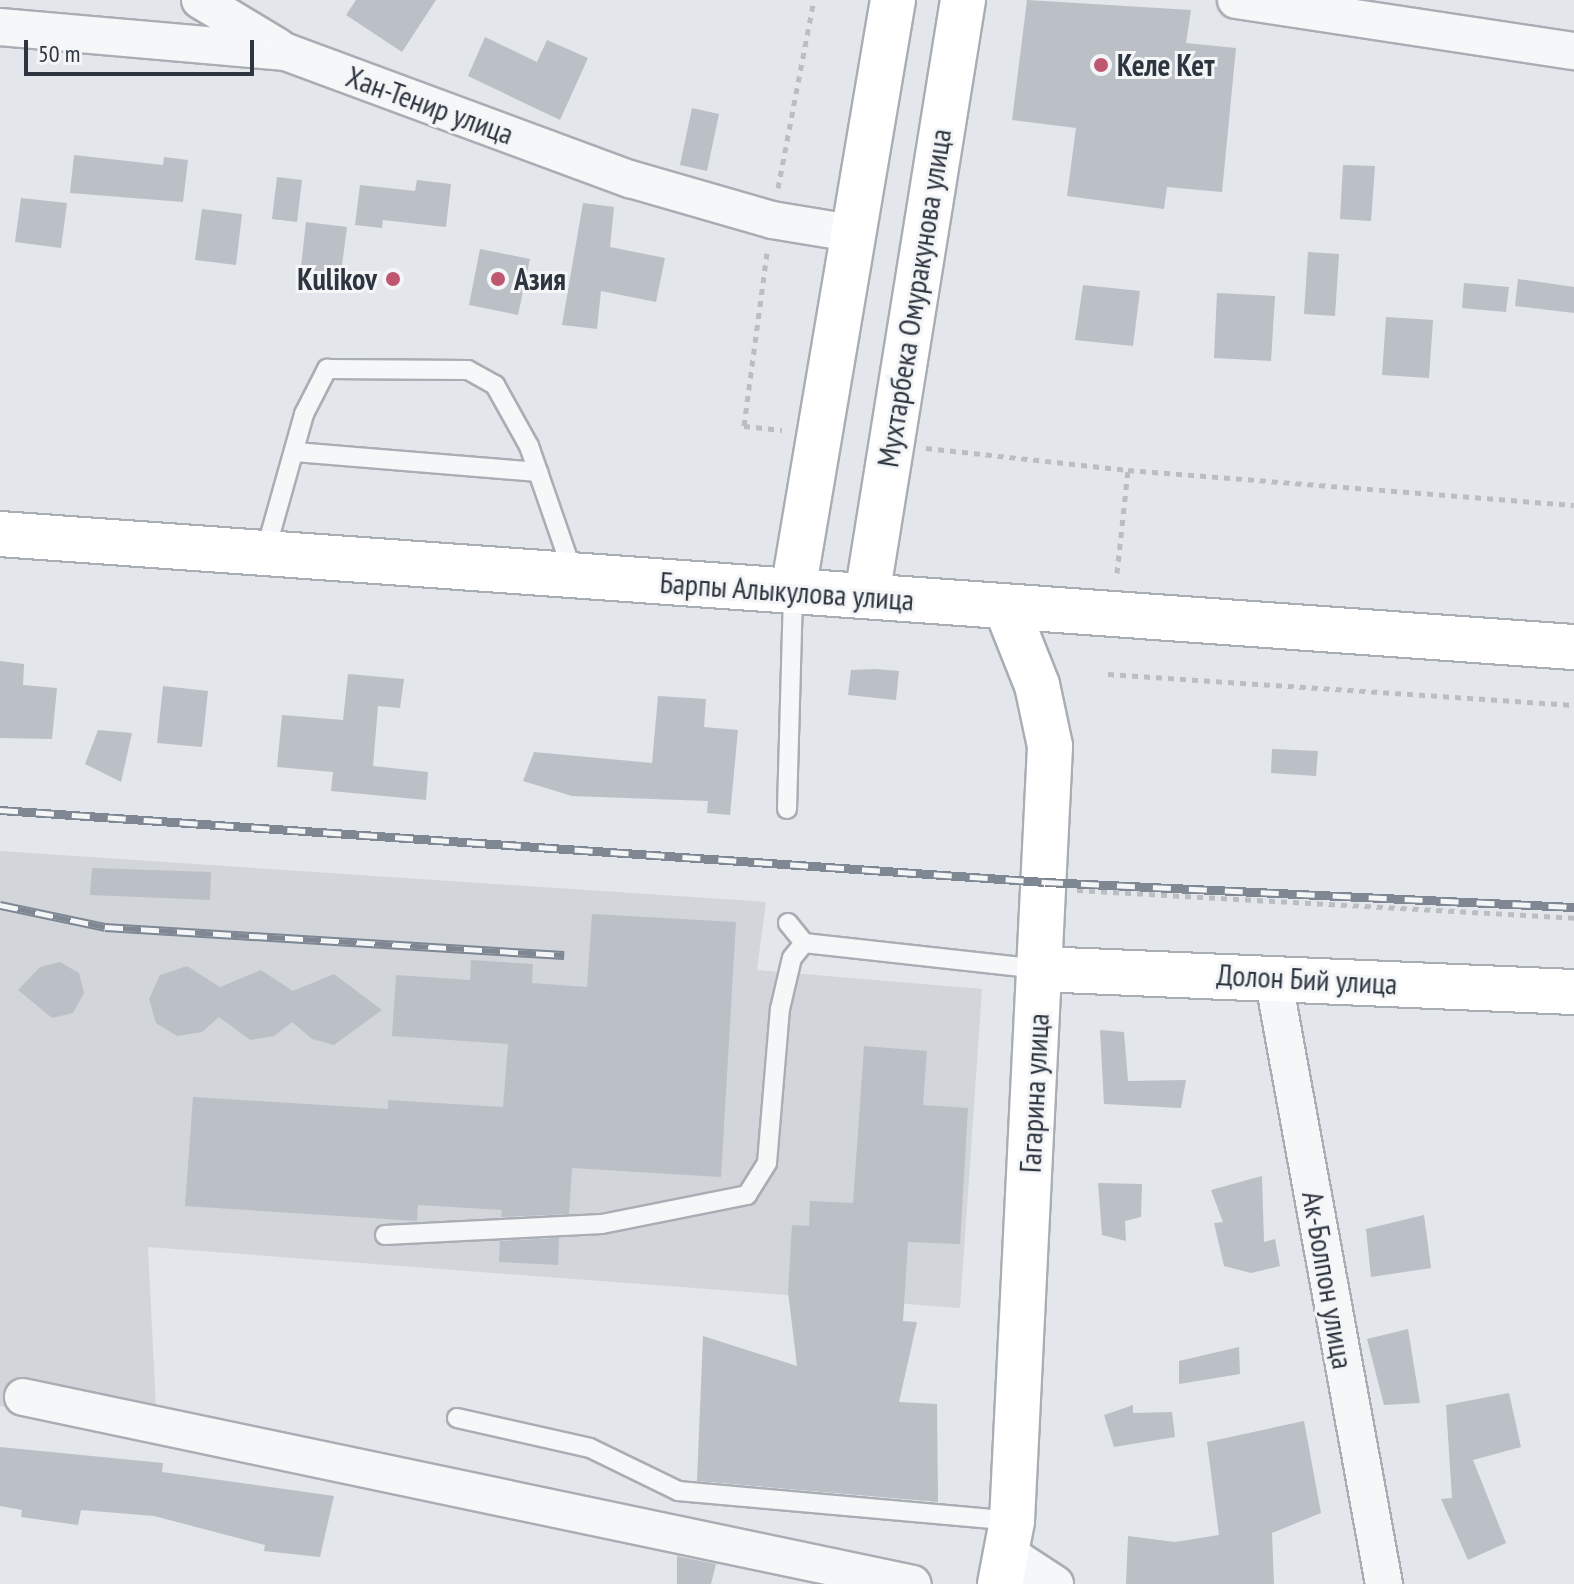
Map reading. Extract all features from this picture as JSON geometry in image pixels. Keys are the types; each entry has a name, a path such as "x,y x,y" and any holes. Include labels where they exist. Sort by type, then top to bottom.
{"main road":[{"path":"793,591 851,233 893,0"},
{"name":"Мухтарбека Омуракунова улица","path":"867,596 963,0"},
{"name":"Барпы Алыкулова улица","path":"0,534 1574,647"},
{"name":"Гагарина улица","path":"1006,607 1037,685 1050,746 1007,1553"},
{"name":"Долон Бий улица","path":"1040,969 1574,992"}],"street":[{"path":"200,0 286,52"},
{"path":"1236,0 1574,51"},
{"name":"Хан-Тенир улица","path":"0,27 286,52 630,179 772,220 851,233"},
{"name":"Ак-Болпон улица","path":"1273,977 1384,1584"},
{"path":"23,1397 913,1584"},
{"path":"1007,1553 1055,1584"}],"lane":[{"path":"265,553 315,380 327,369 468,370 495,385 538,472 574,576"},
{"path":"295,452 538,472"},
{"path":"787,809 793,591"},
{"path":"788,923 804,943 1040,969"},
{"path":"385,1235 602,1224 747,1195 767,1163 780,1009 792,958 804,943"},
{"path":"457,1418 590,1448 678,1491 1007,1553"}],"path":[{"path":"921,447 1128,470 1574,505"},
{"path":"1117,573 1128,470"},
{"path":"1108,674 1574,705"},
{"path":"1044,888 1574,918"}],"shaded area":[{"path":"0,851 766,902 757,970 982,989 960,1308 148,1247 157,1429 0,1406"}],"building":[{"path":"356,0 436,0 402,52 346,15"},
{"name":"Келе Кет","path":"1027,0 1191,10 1186,43 1236,48 1222,192 1167,187 1164,209 1067,196 1076,128 1012,120"},
{"path":"485,37 537,62 547,40 588,58 560,120 468,76"},
{"path":"692,108 719,114 707,171 680,165"},
{"path":"74,155 163,165 164,157 188,160 183,202 70,193"},
{"path":"1343,165 1375,166 1371,221 1340,219"},
{"path":"277,177 302,180 297,222 272,219"},
{"path":"417,180 451,184 446,227 383,220 382,228 355,225 360,185 415,191"},
{"path":"21,198 67,203 61,248 15,242"},
{"path":"583,203 614,207 610,247 665,258 656,302 601,291 597,329 562,325"},
{"path":"202,209 242,214 236,265 195,260"},
{"path":"306,222 347,227 340,280 300,276"},
{"path":"480,249 530,259 518,315 469,305"},
{"path":"1308,252 1339,254 1335,316 1304,314"},
{"path":"1518,279 1574,287 1574,313 1515,306"},
{"path":"1464,283 1509,287 1506,312 1462,308"},
{"path":"1083,285 1140,291 1133,346 1075,340"},
{"path":"1217,293 1275,296 1271,361 1214,358"},
{"path":"1386,317 1433,320 1429,378 1382,375"},
{"path":"0,661 24,664 23,685 57,688 52,739 0,738"},
{"path":"851,670 899,671 896,700 848,695"},
{"path":"348,674 404,679 400,708 378,706 373,766 428,772 426,800 331,791 333,772 277,767 282,715 343,720"},
{"path":"163,686 208,691 202,747 157,743"},
{"path":"658,696 706,699 704,727 738,730 730,815 707,813 708,801 572,796 523,781 534,752 652,763"},
{"path":"98,730 132,733 121,782 85,764"},
{"path":"1272,749 1318,751 1316,776 1271,773"},
{"path":"92,868 211,872 210,900 90,895"},
{"path":"592,914 736,922 721,1177 572,1168 569,1214 501,1217 502,1210 418,1205 417,1221 185,1206 193,1097 388,1109 388,1100 503,1107 508,1044 392,1036 396,975 470,980 471,960 533,964 532,983 587,987"},
{"path":"60,962 79,973 84,993 73,1013 52,1018 18,990 40,967"},
{"path":"187,966 220,987 261,970 293,991 334,974 382,1010 334,1045 312,1039 292,1022 274,1036 250,1040 219,1017 202,1032 177,1036 156,1023 149,999 160,975"},
{"path":"1100,1030 1124,1032 1128,1081 1186,1080 1181,1108 1104,1104"},
{"path":"864,1046 927,1051 923,1105 968,1108 960,1244 908,1242 903,1321 917,1322 899,1402 937,1404 938,1502 697,1481 703,1336 797,1366 788,1292 792,1225 809,1226 810,1201 853,1203"},
{"path":"1262,1176 1264,1242 1275,1239 1280,1266 1251,1273 1224,1266 1214,1223 1223,1222 1211,1190"},
{"path":"1098,1183 1142,1184 1141,1217 1125,1221 1126,1241 1102,1235"},
{"path":"1424,1215 1431,1268 1371,1277 1366,1229"},
{"path":"559,1238 558,1265 499,1262 500,1241"},
{"path":"1408,1329 1420,1403 1384,1405 1367,1339"},
{"path":"1239,1347 1240,1374 1179,1384 1179,1361"},
{"path":"1509,1393 1521,1447 1473,1460 1506,1543 1468,1560 1441,1499 1452,1498 1446,1405"},
{"path":"1133,1405 1133,1413 1172,1412 1175,1437 1114,1447 1104,1415"},
{"path":"1304,1421 1321,1513 1272,1533 1274,1584 1126,1584 1128,1536 1175,1542 1219,1535 1207,1442"},
{"path":"0,1447 163,1463 162,1472 334,1496 320,1557 264,1551 265,1545 154,1516 81,1510 78,1525 21,1517 22,1510 0,1506"},
{"path":"677,1556 716,1564 711,1584 677,1584"}],"railway":[{"path":"0,810 1045,882 1574,907"},
{"path":"0,905 105,927 564,955"}],"place":[{"name":"Келе Кет","path":"1101,65"},
{"name":"Kulikov","path":"393,279"},
{"name":"Азия","path":"498,279"}]}
